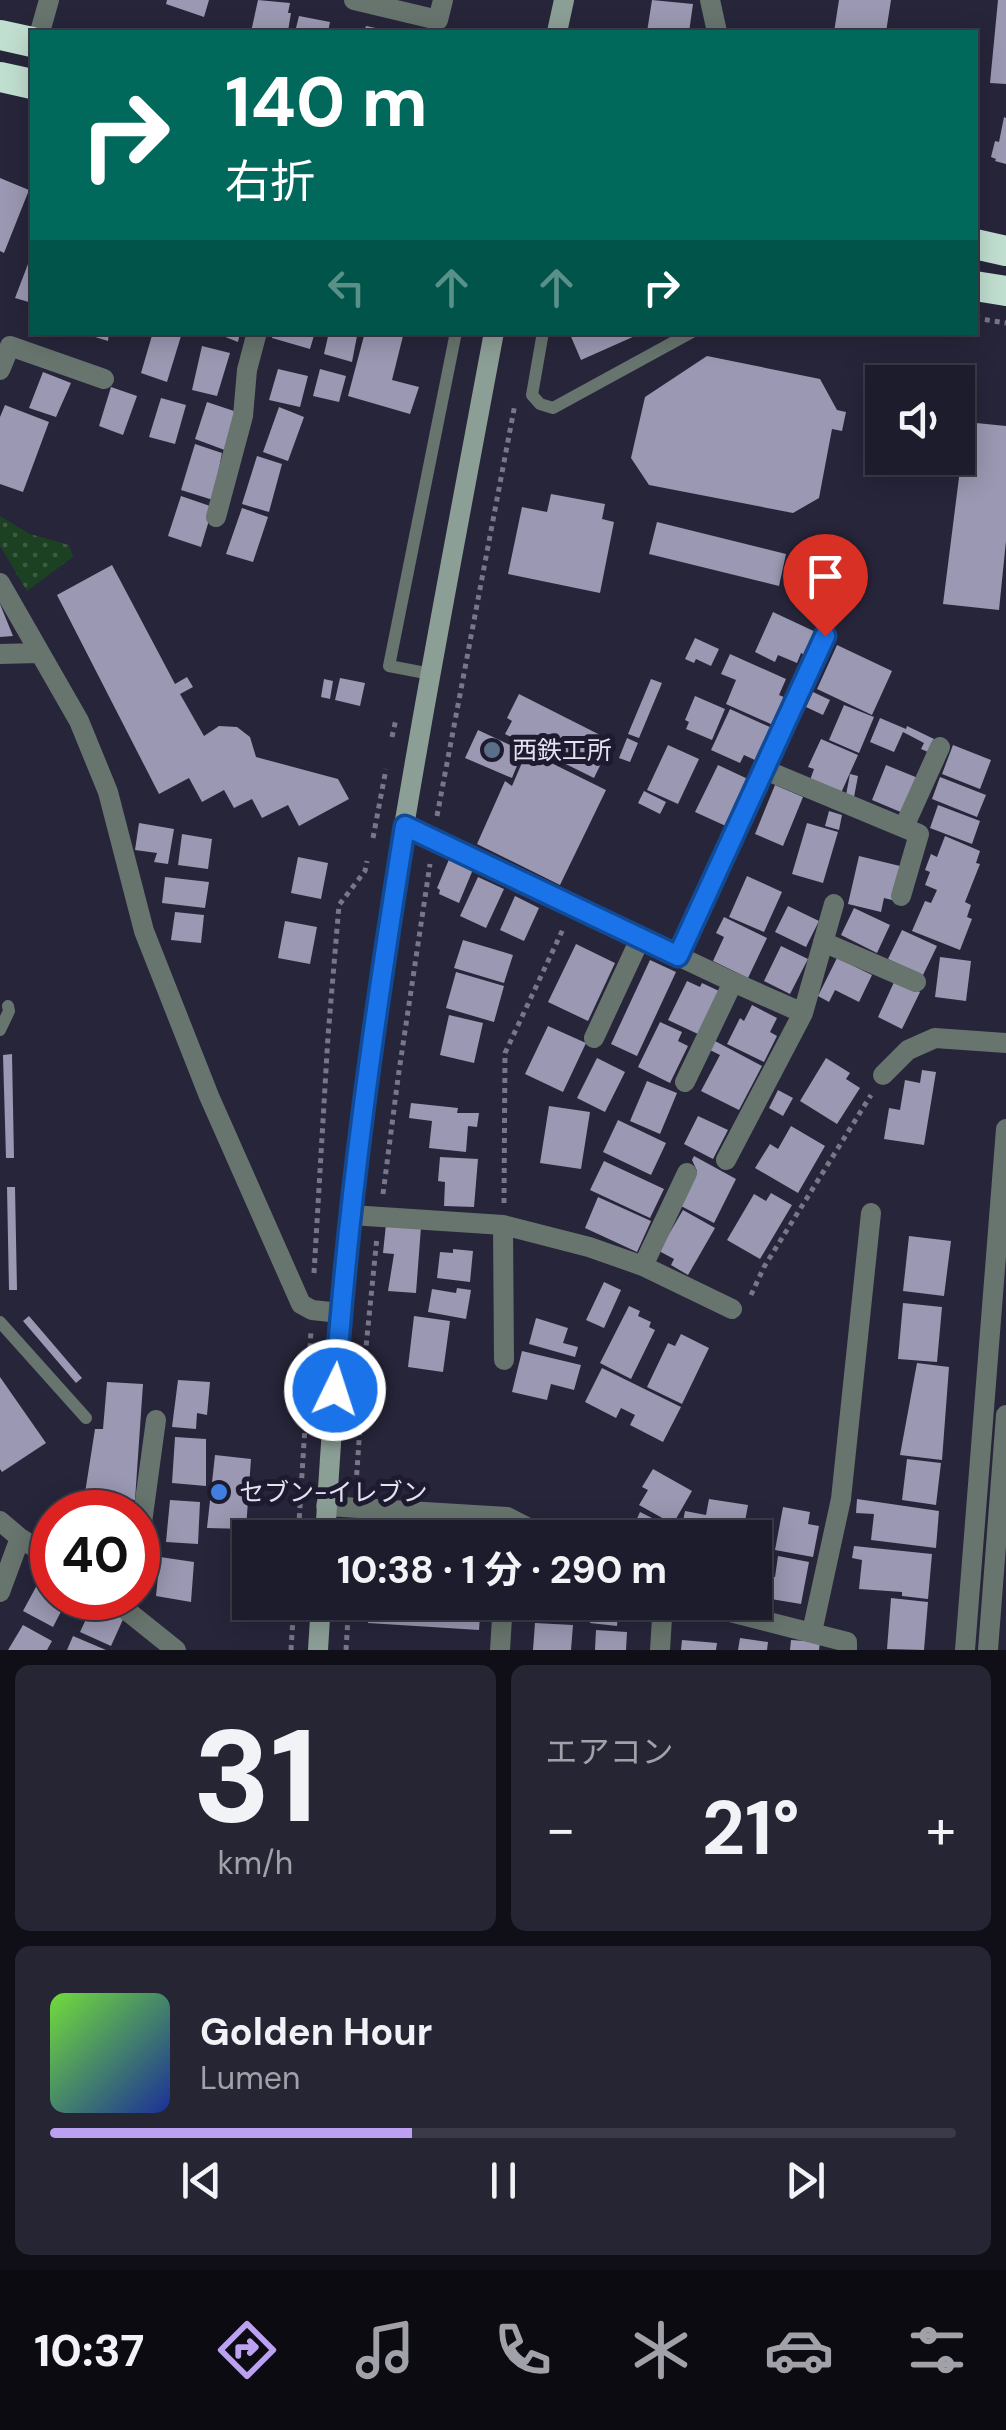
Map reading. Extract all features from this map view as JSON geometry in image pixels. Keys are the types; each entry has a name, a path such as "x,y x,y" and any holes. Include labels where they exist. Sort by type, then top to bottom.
{"highway":[{"path":"0,35 30,42"},
{"path":"978,245 1006,251"},
{"path":"978,286 1006,291"}],"street":[{"path":"41,30 49,0"},
{"path":"354,0 438,20 443,0"},
{"path":"557,30 564,0"},
{"path":"710,0 716,30"},
{"path":"216,518 243,416 255,335"},
{"path":"325,1520 340,1313 373,1028 431,674 493,335"},
{"path":"0,370 10,346 104,379"},
{"path":"0,583 78,721 108,792 144,932 208,1096 301,1304 312,1310 340,1313"},
{"path":"678,956 825,636"},
{"path":"0,654 38,653"},
{"path":"904,827 940,747"},
{"path":"763,769 919,834 900,896"},
{"path":"405,826 803,1013"},
{"path":"726,1160 803,1013 834,904"},
{"path":"594,1038 640,938"},
{"path":"823,942 916,982"},
{"path":"685,1082 732,982"},
{"path":"883,1076 908,1050 936,1038 1006,1043"},
{"path":"964,1650 1006,1129"},
{"path":"644,1266 686,1173"},
{"path":"812,1632 842,1499 871,1213"},
{"path":"351,1215 504,1225 588,1246 644,1266 732,1310"},
{"path":"504,1225 504,1360"},
{"path":"988,1650 1006,1415"},
{"path":"146,1490 156,1420"},
{"path":"326,1506 447,1520"},
{"path":"0,1521 30,1544"},
{"path":"0,1592 20,1538"},
{"path":"142,1620 176,1650"},
{"path":"318,1650 320,1620"},
{"path":"500,1650 502,1620"},
{"path":"660,1650 662,1620"},
{"path":"764,1620 847,1642 847,1650"}],"lane":[{"path":"431,674 389,666 455,335"},
{"path":"543,335 532,395 540,404 553,408 687,335"},
{"path":"0,1030 8,1006"},
{"path":"0,1322 86,1418"}],"path":[{"path":"978,318 1006,323"},
{"path":"434,828 518,390"},
{"path":"372,838 386,768"},
{"path":"381,1209 432,851"},
{"path":"314,1282 339,904 366,871 368,861"},
{"path":"504,1225 506,1053 574,906"},
{"path":"732,1310 742,1315 764,1266 883,1076"},
{"path":"356,1495 379,1224"},
{"path":"299,1520 311,1322"},
{"path":"291,1650 293,1620"},
{"path":"346,1650 347,1620"}],"green space":[{"path":"0,516 30,534 69,545 73,557 27,591 0,546"}],"building":[{"path":"167,0 209,0 204,17 166,4"},
{"path":"258,0 290,3 288,30 251,30"},
{"path":"652,0 693,4 689,30 647,30"},
{"path":"839,0 891,0 886,30 834,30"},
{"path":"998,0 1006,0 1006,84 990,83"},
{"path":"299,16 330,22 328,30 296,30"},
{"path":"1006,118 1006,164 991,157"},
{"path":"0,178 29,190 4,253 0,251"},
{"path":"28,264 30,264 30,302 15,298"},
{"path":"152,335 181,336 167,382 141,373"},
{"path":"220,335 239,335 238,342"},
{"path":"272,335 314,335 310,349"},
{"path":"328,335 357,336 352,362 324,354"},
{"path":"364,335 403,335 392,380 419,387 410,414 348,396"},
{"path":"570,335 637,335 581,360"},
{"path":"202,346 230,353 217,396 192,390"},
{"path":"707,356 820,379 837,410 846,412 842,431 832,429 819,498 793,513 649,485 631,458 645,397"},
{"path":"278,369 308,376 300,407 269,400"},
{"path":"320,369 346,376 339,402 313,396"},
{"path":"43,372 71,383 56,417 29,408"},
{"path":"111,387 137,396 123,435 99,426"},
{"path":"161,398 186,405 175,444 149,437"},
{"path":"207,402 240,413 230,452 195,439"},
{"path":"5,405 49,422 23,492 0,484 0,417"},
{"path":"279,407 304,417 288,461 263,452"},
{"path":"975,423 1006,426 1006,541 999,610 943,604 959,475 975,475"},
{"path":"195,444 222,453 213,500 181,490"},
{"path":"257,456 282,464 269,512 242,504"},
{"path":"551,494 605,504 602,519 614,522 600,593 508,574 522,507 547,512"},
{"path":"181,496 213,507 201,547 168,536"},
{"path":"242,508 268,517 253,562 226,554"},
{"path":"657,522 786,554 779,586 649,554"},
{"path":"112,565 175,684 187,677 193,687 180,694 204,736 219,726 237,727 250,737 256,757 338,779 349,799 299,826 288,805 262,818 252,799 234,808 224,790 202,802 189,778 159,794 57,595"},
{"path":"0,604 13,636 0,637"},
{"path":"773,612 820,634 809,657 801,653 797,663 778,655 775,662 755,652"},
{"path":"695,638 719,649 711,666 685,659"},
{"path":"837,645 892,671 872,715 817,689"},
{"path":"730,654 786,679 779,695 786,698 773,725 726,704 736,680 721,674"},
{"path":"340,678 365,683 360,706 335,700"},
{"path":"324,679 333,681 330,699 321,697"},
{"path":"651,679 662,683 639,738 628,734"},
{"path":"813,692 830,700 823,715 806,707"},
{"path":"519,694 612,741 594,778 505,734 512,721 507,718"},
{"path":"695,696 725,709 712,740 686,729 689,722 685,720"},
{"path":"844,705 874,717 859,753 829,740"},
{"path":"730,709 772,728 757,761 744,755 740,763 711,750"},
{"path":"880,718 934,739 928,752 921,749 924,743 903,732 894,752 870,742"},
{"path":"478,730 523,751 512,778 465,758"},
{"path":"627,738 638,743 630,762 619,758"},
{"path":"821,739 858,755 841,793 810,780 814,769 808,767"},
{"path":"668,745 699,759 678,804 647,790"},
{"path":"953,745 991,760 980,789 942,774"},
{"path":"527,751 606,790 560,885 477,844 505,781 512,786"},
{"path":"718,765 750,780 728,827 695,812"},
{"path":"886,765 918,778 903,813 872,800"},
{"path":"850,774 858,776 854,797 846,795"},
{"path":"940,777 986,795 977,817 932,799"},
{"path":"775,785 803,797 783,846 755,834"},
{"path":"644,791 666,802 660,814 638,803"},
{"path":"938,805 980,821 972,844 930,828"},
{"path":"829,811 842,815 839,830 825,826"},
{"path":"139,823 174,829 168,864 154,862 157,853 135,850"},
{"path":"807,823 838,832 823,883 792,874"},
{"path":"182,834 212,839 208,869 178,865"},
{"path":"945,836 980,851 976,863 980,864 965,902 971,905 967,917 972,919 960,950 912,931 925,901 931,903 937,890 925,885 930,872 925,870 931,854 937,857"},
{"path":"859,856 900,866 892,900 884,898 881,912 848,904"},
{"path":"298,857 328,863 321,899 291,893"},
{"path":"450,857 474,867 459,903 439,894 437,888"},
{"path":"747,876 782,892 764,932 729,917"},
{"path":"165,877 209,882 205,908 162,903"},
{"path":"478,877 504,889 486,928 460,916"},
{"path":"515,896 539,908 524,941 500,930"},
{"path":"788,906 819,921 806,947 775,932"},
{"path":"854,908 890,925 877,953 841,935"},
{"path":"175,912 204,915 201,943 171,940"},
{"path":"724,917 767,938 748,978 713,961 724,937 716,933"},
{"path":"285,921 317,927 310,964 278,958"},
{"path":"902,930 937,946 923,975 888,959"},
{"path":"463,940 513,955 504,983 454,968"},
{"path":"576,944 615,963 588,1021 548,1002"},
{"path":"781,946 808,959 790,994 764,981"},
{"path":"940,957 971,961 966,1001 935,997"},
{"path":"837,958 872,975 859,1002 835,990 829,1002 818,996"},
{"path":"650,960 676,972 637,1056 611,1044"},
{"path":"456,972 504,986 494,1022 446,1008"},
{"path":"895,980 920,992 902,1029 878,1017"},
{"path":"687,981 719,991 698,1034 668,1020"},
{"path":"752,1005 777,1018 770,1032 777,1036 764,1062 727,1044 740,1018 744,1021"},
{"path":"449,1015 483,1023 474,1063 440,1055"},
{"path":"660,1022 682,1032 678,1041 688,1046 670,1083 638,1067"},
{"path":"548,1026 586,1043 563,1092 525,1074"},
{"path":"715,1041 762,1066 739,1110 701,1091 720,1055 710,1050"},
{"path":"12,1054 14,1158 6,1158 3,1055"},
{"path":"597,1058 625,1072 605,1112 577,1098"},
{"path":"826,1058 850,1073 846,1079 860,1088 837,1124 800,1101"},
{"path":"922,1070 936,1072 924,1145 884,1139 889,1108 900,1110 905,1080 920,1083"},
{"path":"647,1081 677,1093 660,1134 630,1121"},
{"path":"778,1090 793,1098 783,1116 769,1108"},
{"path":"411,1103 458,1108 457,1113 479,1113 477,1127 468,1126 466,1152 429,1148 432,1121 409,1118"},
{"path":"549,1106 590,1112 581,1169 540,1163"},
{"path":"698,1116 728,1130 713,1159 684,1144"},
{"path":"618,1120 666,1143 651,1175 603,1152"},
{"path":"791,1126 825,1146 798,1193 755,1168 770,1144 778,1149"},
{"path":"694,1156 736,1179 714,1223 679,1205 697,1171"},
{"path":"440,1157 478,1159 474,1207 444,1206 445,1182 438,1181"},
{"path":"604,1161 664,1189 650,1218 590,1190"},
{"path":"7,1187 15,1187 17,1290 9,1290"},
{"path":"771,1193 792,1205 760,1259 727,1240 754,1194 766,1201"},
{"path":"598,1197 651,1221 637,1252 585,1228"},
{"path":"683,1210 715,1228 688,1275 671,1265 674,1259 659,1251"},
{"path":"386,1224 421,1227 416,1293 388,1291 394,1254 383,1253"},
{"path":"909,1236 951,1241 944,1296 903,1291"},
{"path":"453,1249 473,1251 470,1282 437,1278 440,1252 453,1253"},
{"path":"604,1282 621,1290 604,1328 586,1320"},
{"path":"457,1288 471,1290 466,1319 428,1312 432,1289 456,1293"},
{"path":"903,1303 942,1307 937,1362 898,1359"},
{"path":"629,1306 640,1311 638,1316 651,1322 649,1327 655,1330 631,1379 600,1363"},
{"path":"29,1316 82,1378 76,1383 23,1321"},
{"path":"414,1316 450,1321 443,1372 408,1367"},
{"path":"536,1318 568,1328 563,1343 578,1347 575,1357 529,1344"},
{"path":"681,1334 709,1348 682,1404 647,1387 668,1343 675,1346"},
{"path":"522,1351 581,1365 574,1390 551,1384 547,1400 512,1392"},
{"path":"917,1363 949,1367 942,1460 900,1455"},
{"path":"602,1368 681,1407 663,1442 630,1425 635,1415 621,1408 616,1418 585,1402"},
{"path":"0,1377 46,1443 2,1472 0,1469"},
{"path":"178,1380 210,1382 207,1415 197,1413 196,1429 172,1427"},
{"path":"107,1382 143,1384 136,1490 85,1490 95,1429 103,1429"},
{"path":"175,1437 206,1439 206,1486 172,1483"},
{"path":"215,1455 251,1459 247,1520 232,1520 232,1529 207,1528"},
{"path":"907,1459 941,1463 936,1505 902,1500"},
{"path":"653,1469 692,1491 675,1520 666,1520 639,1505 648,1490 642,1487"},
{"path":"709,1499 748,1505 745,1520 683,1520 685,1511 706,1515"},
{"path":"857,1499 939,1511 936,1548 871,1540 874,1514 856,1513"},
{"path":"170,1500 200,1502 198,1544 166,1542"},
{"path":"783,1507 810,1512 808,1524 819,1526 813,1557 775,1550"},
{"path":"640,1512 656,1520 636,1520"},
{"path":"854,1546 932,1554 928,1599 902,1596 902,1592 859,1589 862,1560 852,1558"},
{"path":"778,1556 809,1562 801,1604 772,1599 772,1576 775,1577"},
{"path":"160,1557 194,1562 191,1602 160,1597"},
{"path":"891,1598 928,1602 924,1650 887,1649"},
{"path":"86,1620 123,1620 111,1646 80,1632"},
{"path":"368,1620 480,1620 479,1630 368,1623"},
{"path":"590,1620 618,1620 617,1626"},
{"path":"535,1623 573,1625 571,1650 533,1650"},
{"path":"23,1625 52,1641 47,1650 8,1650"},
{"path":"596,1630 627,1632 626,1650 595,1650"},
{"path":"73,1636 106,1650 67,1650"},
{"path":"740,1638 768,1642 767,1650 738,1650"},
{"path":"682,1640 717,1643 716,1650 681,1650"},
{"path":"791,1640 820,1642 819,1650 790,1650"}],"place":[{"name":"西鉄工所","path":"492,750"},
{"name":"セブン-イレブン","path":"219,1492"}],"route":[{"path":"335,1390 340,1313 373,1028 405,826 678,956 825,636"}]}
